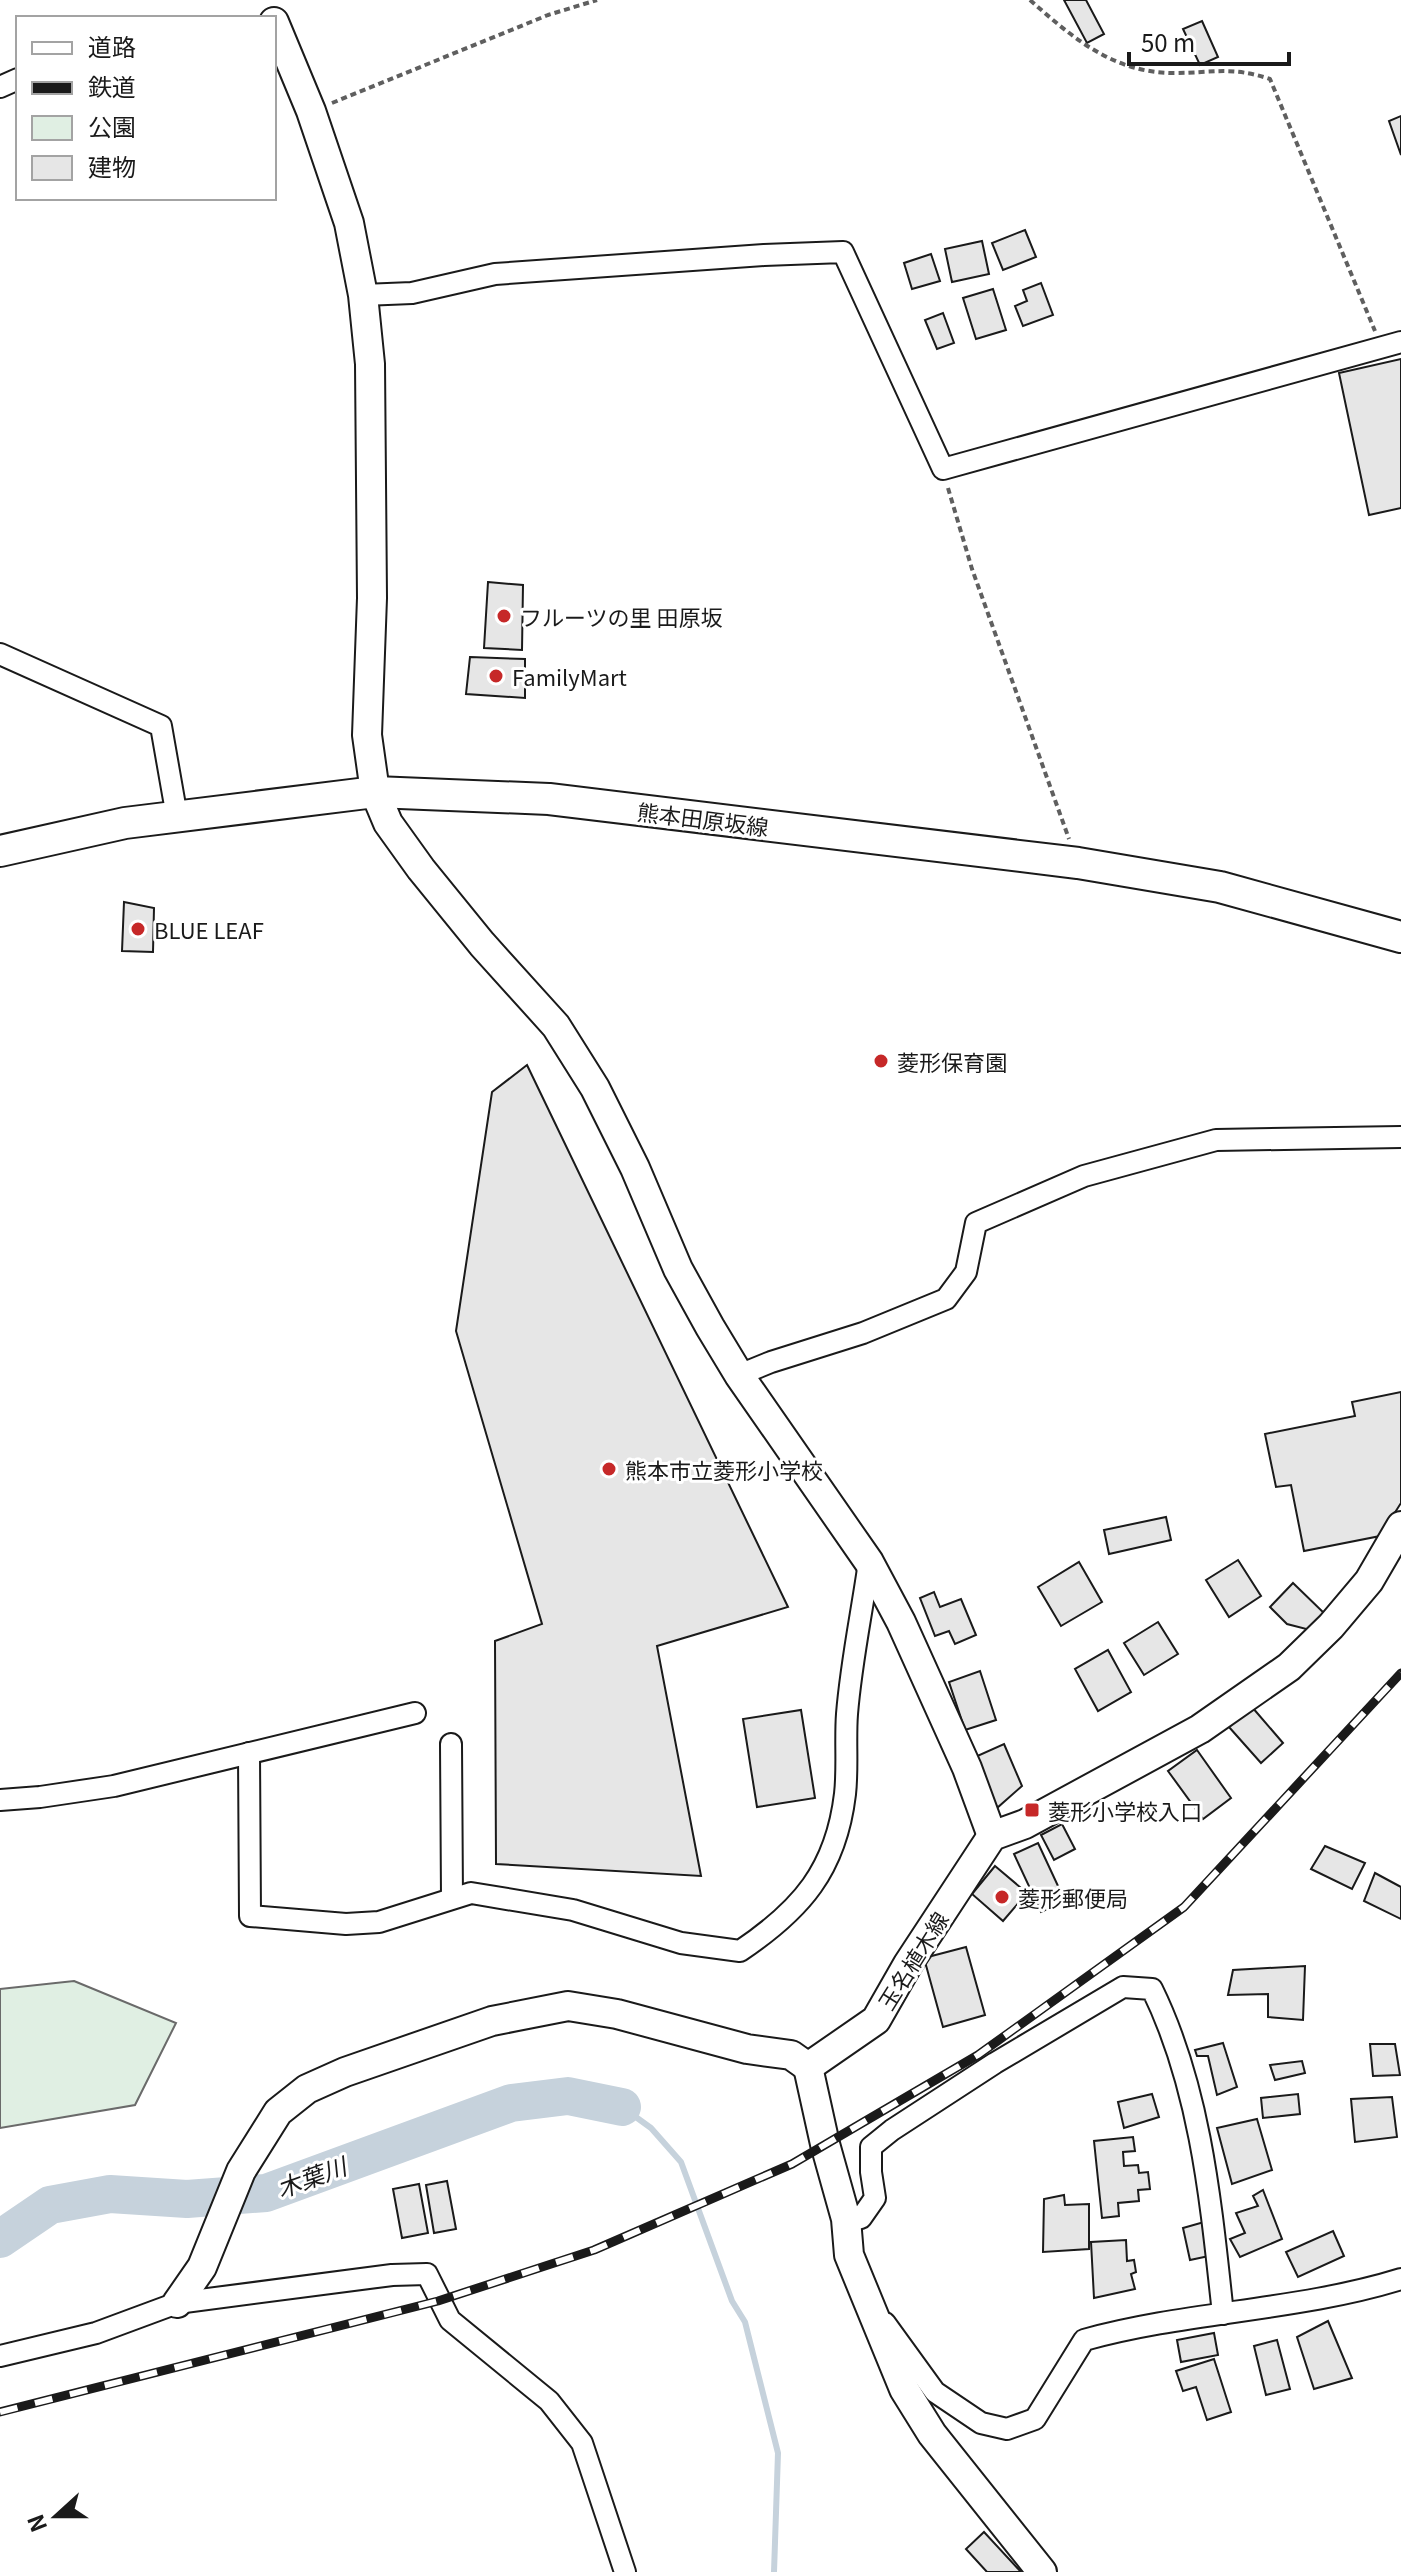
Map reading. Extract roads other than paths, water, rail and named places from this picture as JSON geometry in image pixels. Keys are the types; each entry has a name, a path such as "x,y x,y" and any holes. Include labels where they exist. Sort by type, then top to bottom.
{"main road":[{"name":"熊本田原坂線","path":"0,851 125,823 375,792 549,799 1078,863 1220,887 1401,937"}],"street":[{"path":"276,27 311,111 349,223 363,295 370,364 372,598 367,735 375,792 388,823 421,869 482,944 556,1026 595,1088 635,1168 678,1269 739,1375 869,1562 901,1622 967,1768 992,1836 1025,1824 1200,1729 1278,1675 1331,1626 1369,1581 1401,1526"},
{"path":"363,295 412,293 495,274 843,252 943,469 1392,345"},
{"path":"0,654 161,726 177,817"},
{"path":"739,1375 863,1333 946,1299 966,1272 976,1223 1084,1176 1216,1140 1401,1137"},
{"path":"249,1753 250,1916 346,1924 379,1922 471,1893 573,1910 681,1943 740,1951 799,1904 817,1880 835,1837 845,1794 847,1712 869,1562"},
{"path":"0,1800 114,1786 415,1713"},
{"path":"451,1744 452,1898"},
{"name":"玉名植木線","path":"808,2067 876,2020 908,1964 992,1836"},
{"path":"847,2222 861,2218 875,2198 871,2147 892,2130 995,2063 1123,1987 1152,1989 1171,2029 1191,2097 1216,2244 1223,2314"},
{"path":"177,2303 202,2267 241,2171 278,2112 307,2089 345,2072 492,2021 568,2006 617,2014 747,2049 791,2055 808,2067 847,2222 849,2255 904,2389 932,2434 1042,2572"},
{"path":"0,2356 111,2329 177,2303 392,2275 427,2274 450,2320 549,2401 582,2443 625,2572"},
{"path":"866,2297 935,2392 981,2423 1007,2429 1035,2419 1084,2340 1123,2329 1357,2292 1401,2279"}],"waterway":[{"name":"木葉川","path":"0,2239 50,2205 110,2194 187,2199 266,2193 511,2103 568,2096 622,2107"},
{"path":"622,2107 651,2128 681,2162 732,2301 745,2322 778,2453 774,2572"}],"railway":[{"path":"0,2412 438,2301 594,2250 792,2164 978,2055 1184,1907 1401,1673"}],"place":[{"name":"フルーツの里 田原坂","path":"504,616"},
{"name":"FamilyMart","path":"496,676"},
{"name":"BLUE LEAF","path":"138,929"},
{"name":"菱形保育園","path":"881,1061"},
{"name":"熊本市立菱形小学校","path":"609,1469"},
{"name":"菱形小学校入口","path":"1032,1810"},
{"name":"菱形郵便局","path":"1002,1897"}]}
